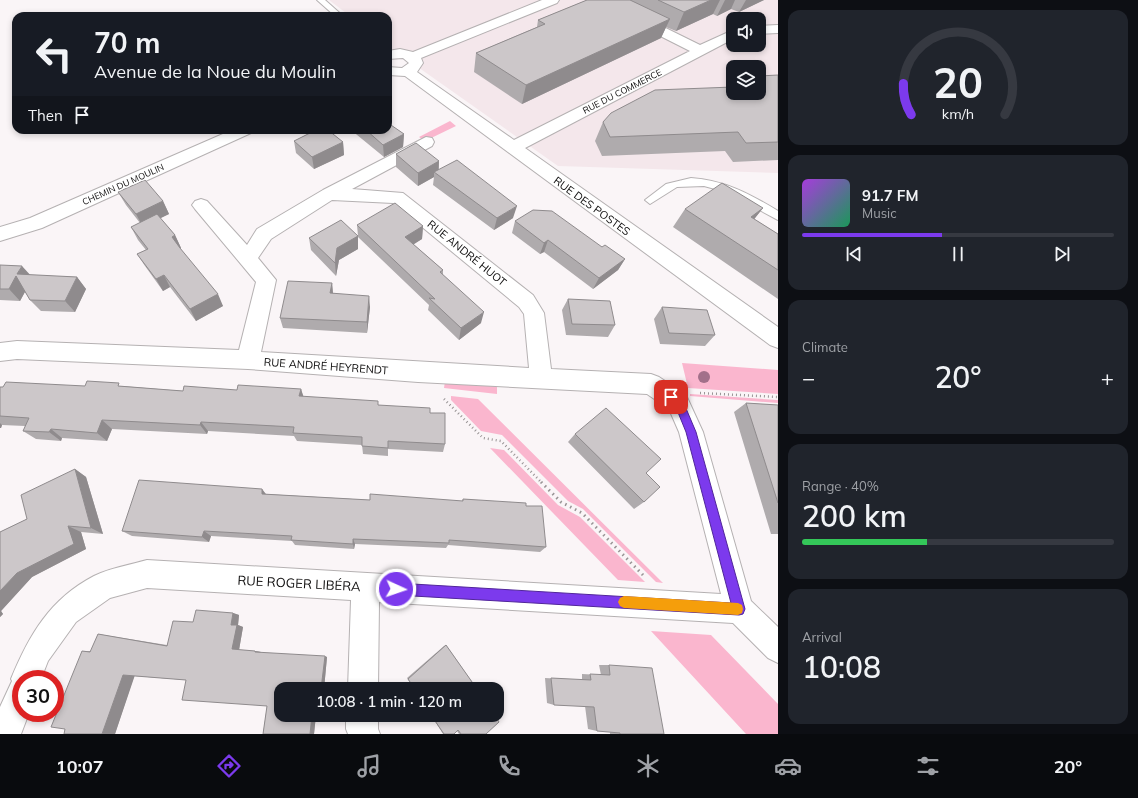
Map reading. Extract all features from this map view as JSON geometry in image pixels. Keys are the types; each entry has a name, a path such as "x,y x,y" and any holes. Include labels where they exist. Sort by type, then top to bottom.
{"street":[{"path":"412,57 553,0"},
{"path":"599,0 701,51"},
{"path":"766,30 778,29"},
{"name":"RUE DU COMMERCE","path":"512,148 726,38"},
{"path":"392,54 402,53 412,57 416,63 412,69 407,71 397,73 392,72"},
{"name":"RUE DES POSTES","path":"407,71 778,339"},
{"name":"CHEMIN DU MOULIN","path":"0,234 36,223 236,134"},
{"path":"247,258 264,234 329,194 426,142"},
{"name":"RUE ANDRÉ HUOT","path":"329,194 397,197 526,301 534,313 541,379"},
{"path":"201,205 266,280 248,360"},
{"name":"RUE ANDRÉ HEYRENDT","path":"0,352 17,350 248,360 657,387"},
{"path":"657,387 678,402 691,432 739,609 778,648"},
{"name":"RUE ROGER LIBÉRA","path":"30,670 38,651 66,612 103,586 147,574 739,609"},
{"path":"363,682 365,587"},
{"path":"5,734 12,716"},
{"path":"363,722 364,734"}],"lane":[{"path":"320,0 335,12"},
{"path":"650,200 676,184 699,182 715,184 738,192 778,216"}],"path":[{"path":"418,372 483,438 501,441 561,502 582,513 673,605"},
{"path":"657,387 778,397"}],"shaded area":[{"path":"329,0 778,0 778,173 558,166 392,49 392,12 345,12"},
{"path":"450,121 456,126 425,141 419,137"},
{"path":"682,363 778,370 778,394 688,388"},
{"path":"445,381 497,386 497,394 444,388"},
{"path":"690,394 778,400 778,403 690,396"},
{"path":"451,396 478,399 663,583 656,582 583,509 568,501 502,435 481,431 451,400"},
{"path":"490,448 504,450 558,505 580,517 645,582 618,580"},
{"path":"651,631 711,635 778,704 778,734 746,734"}],"building":[{"path":"587,0 630,0 670,19 526,85 476,53 545,24 538,20"},
{"path":"658,0 711,0 684,12"},
{"path":"778,75 778,142 746,143 738,132 610,137 603,122 611,113 655,90 726,87 726,100 766,100 766,76"},
{"path":"392,126 404,134 383,145 371,134 392,134"},
{"path":"308,134 333,134 343,142 312,157 294,141"},
{"path":"416,143 439,161 418,173 396,154"},
{"path":"457,160 517,206 497,218 434,172"},
{"path":"145,180 163,201 136,214 118,192"},
{"path":"722,183 763,208 751,217 778,234 778,270 685,209"},
{"path":"395,203 423,226 405,237 443,270 440,272 484,312 461,328 429,298 435,299 357,225"},
{"path":"533,210 552,211 602,247 605,245 625,259 599,278 548,240 544,243 515,221"},
{"path":"157,214 175,235 172,237 180,248 218,294 190,309 164,275 156,279 137,254 148,249 131,227"},
{"path":"341,220 358,236 337,248 335,263 309,238"},
{"path":"0,265 22,266 17,274 77,277 65,301 30,300 16,276 9,289 0,289"},
{"path":"288,281 332,283 330,293 369,296 367,322 280,318"},
{"path":"568,299 610,301 615,325 572,324"},
{"path":"662,307 707,310 715,335 669,333"},
{"path":"87,381 119,383 118,386 183,391 184,386 237,390 238,385 301,389 299,396 378,401 378,405 430,408 430,413 445,413 445,444 388,441 388,448 362,446 362,437 293,433 294,427 201,422 200,425 102,420 97,433 51,429 49,432 23,431 29,418 0,416 0,387 3,387 6,382 85,386"},
{"path":"746,403 778,405 778,503"},
{"path":"606,408 661,459 646,473 660,487 644,502 575,434"},
{"path":"75,469 91,528 68,526 74,544 17,573 0,591 0,532 27,519 21,495"},
{"path":"139,480 262,489 262,494 370,500 370,494 463,501 463,499 526,503 526,506 542,506 546,547 449,540 449,543 353,539 353,544 291,540 292,536 204,531 202,537 122,531"},
{"path":"196,610 233,613 231,625 237,625 232,649 255,652 325,656 322,682 274,682 274,722 311,722 310,734 263,734 267,706 182,700 186,680 123,675 102,734 64,734 65,729 51,727 53,722 64,722 64,695 82,651 90,652 98,634 167,646 173,621 193,622"},
{"path":"446,645 472,682 410,682 408,679"},
{"path":"609,665 652,668 664,734 620,734 597,731 594,707 554,705 551,678 591,680 590,674 610,675"},
{"path":"436,722 499,722 486,734 461,734 458,730 454,734 444,734"}],"slow traffic":[{"path":"624,602 738,609"}],"route":[{"path":"396,589 739,609 691,432 678,402 671,397"}]}
